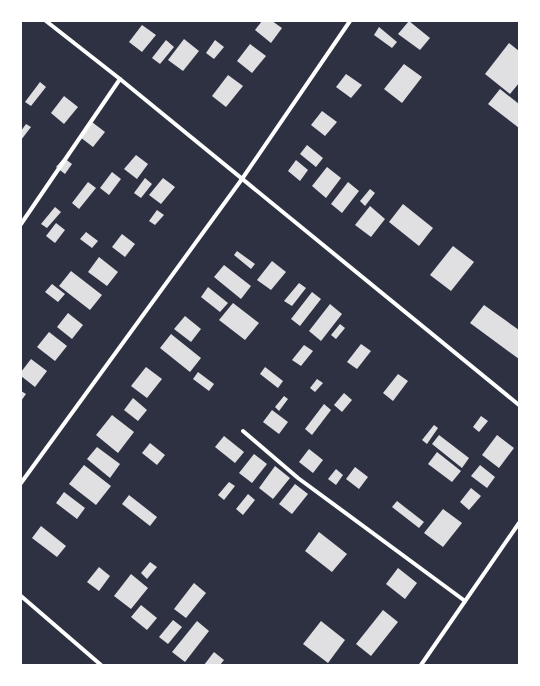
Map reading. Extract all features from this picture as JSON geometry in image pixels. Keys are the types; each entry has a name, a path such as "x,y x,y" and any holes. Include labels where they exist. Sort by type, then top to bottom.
{"street":[{"path":"46,21 120,79 519,405"},
{"path":"21,482 242,179 350,21"},
{"path":"21,224 120,79"},
{"path":"243,431 298,478 465,601"},
{"path":"421,665 519,523"},
{"path":"21,596 101,665"}],"building":[{"path":"262,21 272,21 282,28 271,43 255,30"},
{"path":"409,21 430,38 420,50 398,34"},
{"path":"142,25 156,35 142,52 129,42"},
{"path":"379,27 397,42 392,48 374,35"},
{"path":"184,39 199,51 183,71 168,60"},
{"path":"166,40 174,47 160,64 152,58"},
{"path":"215,40 224,47 214,59 206,53"},
{"path":"509,43 519,51 519,83 510,94 485,74"},
{"path":"250,44 266,56 252,73 237,61"},
{"path":"404,64 422,77 402,103 384,89"},
{"path":"346,74 362,85 351,98 336,87"},
{"path":"228,75 243,86 226,107 212,96"},
{"path":"40,82 46,87 31,106 25,102"},
{"path":"500,89 519,104 519,128 488,104"},
{"path":"64,96 78,107 64,124 51,113"},
{"path":"322,111 337,122 325,136 311,125"},
{"path":"92,122 105,132 93,147 80,137"},
{"path":"26,124 31,127 21,140 21,131"},
{"path":"307,145 323,158 316,167 300,154"},
{"path":"136,155 148,164 137,179 124,169"},
{"path":"64,158 72,164 65,174 56,167"},
{"path":"296,160 308,170 300,181 288,171"},
{"path":"327,167 341,178 326,198 312,186"},
{"path":"112,172 121,179 109,195 100,188"},
{"path":"145,178 152,184 141,198 134,193"},
{"path":"163,178 175,187 161,204 149,195"},
{"path":"88,182 96,188 79,209 72,203"},
{"path":"348,182 359,191 342,213 331,204"},
{"path":"370,189 375,193 365,206 360,201"},
{"path":"403,204 433,228 419,246 389,222"},
{"path":"370,206 385,219 371,237 355,225"},
{"path":"55,207 61,212 47,228 41,224"},
{"path":"157,210 164,215 155,225 149,221"},
{"path":"56,223 65,230 55,243 46,236"},
{"path":"86,232 98,241 92,248 80,239"},
{"path":"122,234 135,244 125,257 112,247"},
{"path":"453,246 474,262 451,291 430,275"},
{"path":"237,251 255,264 251,269 234,255"},
{"path":"99,257 118,272 107,286 88,272"},
{"path":"272,261 286,272 271,290 257,280"},
{"path":"224,265 251,286 241,299 214,277"},
{"path":"71,271 102,295 90,310 59,286"},
{"path":"299,283 306,288 292,306 284,301"},
{"path":"52,284 65,294 58,302 45,292"},
{"path":"208,287 228,303 220,312 201,297"},
{"path":"312,292 321,299 300,326 291,319"},
{"path":"233,303 259,323 245,340 219,320"},
{"path":"330,304 342,314 321,341 309,331"},
{"path":"484,305 519,330 519,359 470,323"},
{"path":"68,313 83,325 72,339 57,327"},
{"path":"185,316 201,329 191,342 174,329"},
{"path":"340,324 345,328 336,339 331,335"},
{"path":"49,332 67,346 55,361 37,347"},
{"path":"171,334 201,358 190,372 160,348"},
{"path":"361,344 371,351 357,369 347,362"},
{"path":"304,345 313,351 301,366 292,360"},
{"path":"31,359 47,371 35,387 21,376 21,372"},
{"path":"146,367 162,379 147,398 131,386"},
{"path":"265,367 283,381 278,388 260,374"},
{"path":"198,372 214,384 209,391 193,379"},
{"path":"398,374 408,381 393,401 383,393"},
{"path":"317,379 323,383 315,392 310,388"},
{"path":"21,391 26,394 21,401"},
{"path":"344,393 352,400 342,412 334,405"},
{"path":"284,396 288,399 279,411 275,407"},
{"path":"133,398 147,410 138,421 124,410"},
{"path":"324,404 331,410 312,435 305,429"},
{"path":"272,410 288,422 279,434 263,422"},
{"path":"112,415 134,432 118,453 96,435"},
{"path":"481,416 488,421 479,432 473,427"},
{"path":"434,425 438,428 427,444 422,440"},
{"path":"439,435 469,458 462,468 432,444"},
{"path":"497,435 514,448 499,468 482,455"},
{"path":"224,436 244,452 235,463 215,447"},
{"path":"150,443 165,455 157,465 142,453"},
{"path":"97,447 120,464 110,478 87,459"},
{"path":"309,449 323,460 313,473 299,462"},
{"path":"437,452 461,471 452,482 428,464"},
{"path":"254,454 267,464 252,483 239,473"},
{"path":"84,465 111,486 96,505 69,484"},
{"path":"480,465 495,477 487,488 471,476"},
{"path":"275,466 290,478 273,499 259,488"},
{"path":"355,467 368,477 359,489 346,479"},
{"path":"336,469 343,475 336,485 328,479"},
{"path":"229,482 235,486 224,500 218,495"},
{"path":"295,484 308,494 292,514 279,504"},
{"path":"471,488 481,496 469,510 460,502"},
{"path":"64,492 85,508 77,519 56,503"},
{"path":"248,494 255,500 243,515 236,509"},
{"path":"129,495 157,517 150,526 122,504"},
{"path":"397,501 424,522 419,528 392,507"},
{"path":"443,509 462,523 443,547 424,533"},
{"path":"41,526 66,546 57,557 32,538"},
{"path":"319,532 347,554 332,572 305,551"},
{"path":"150,562 157,567 147,579 141,573"},
{"path":"99,567 110,576 99,591 87,582"},
{"path":"398,568 417,583 405,599 386,584"},
{"path":"131,574 148,588 131,609 114,596"},
{"path":"194,583 206,593 186,618 174,609"},
{"path":"141,605 157,618 147,630 131,617"},
{"path":"383,610 398,622 371,656 356,644"},
{"path":"173,620 182,627 168,644 159,637"},
{"path":"197,621 209,631 185,662 172,652"},
{"path":"321,621 345,640 328,663 303,644"},
{"path":"214,652 224,660 220,665 204,665"}]}
